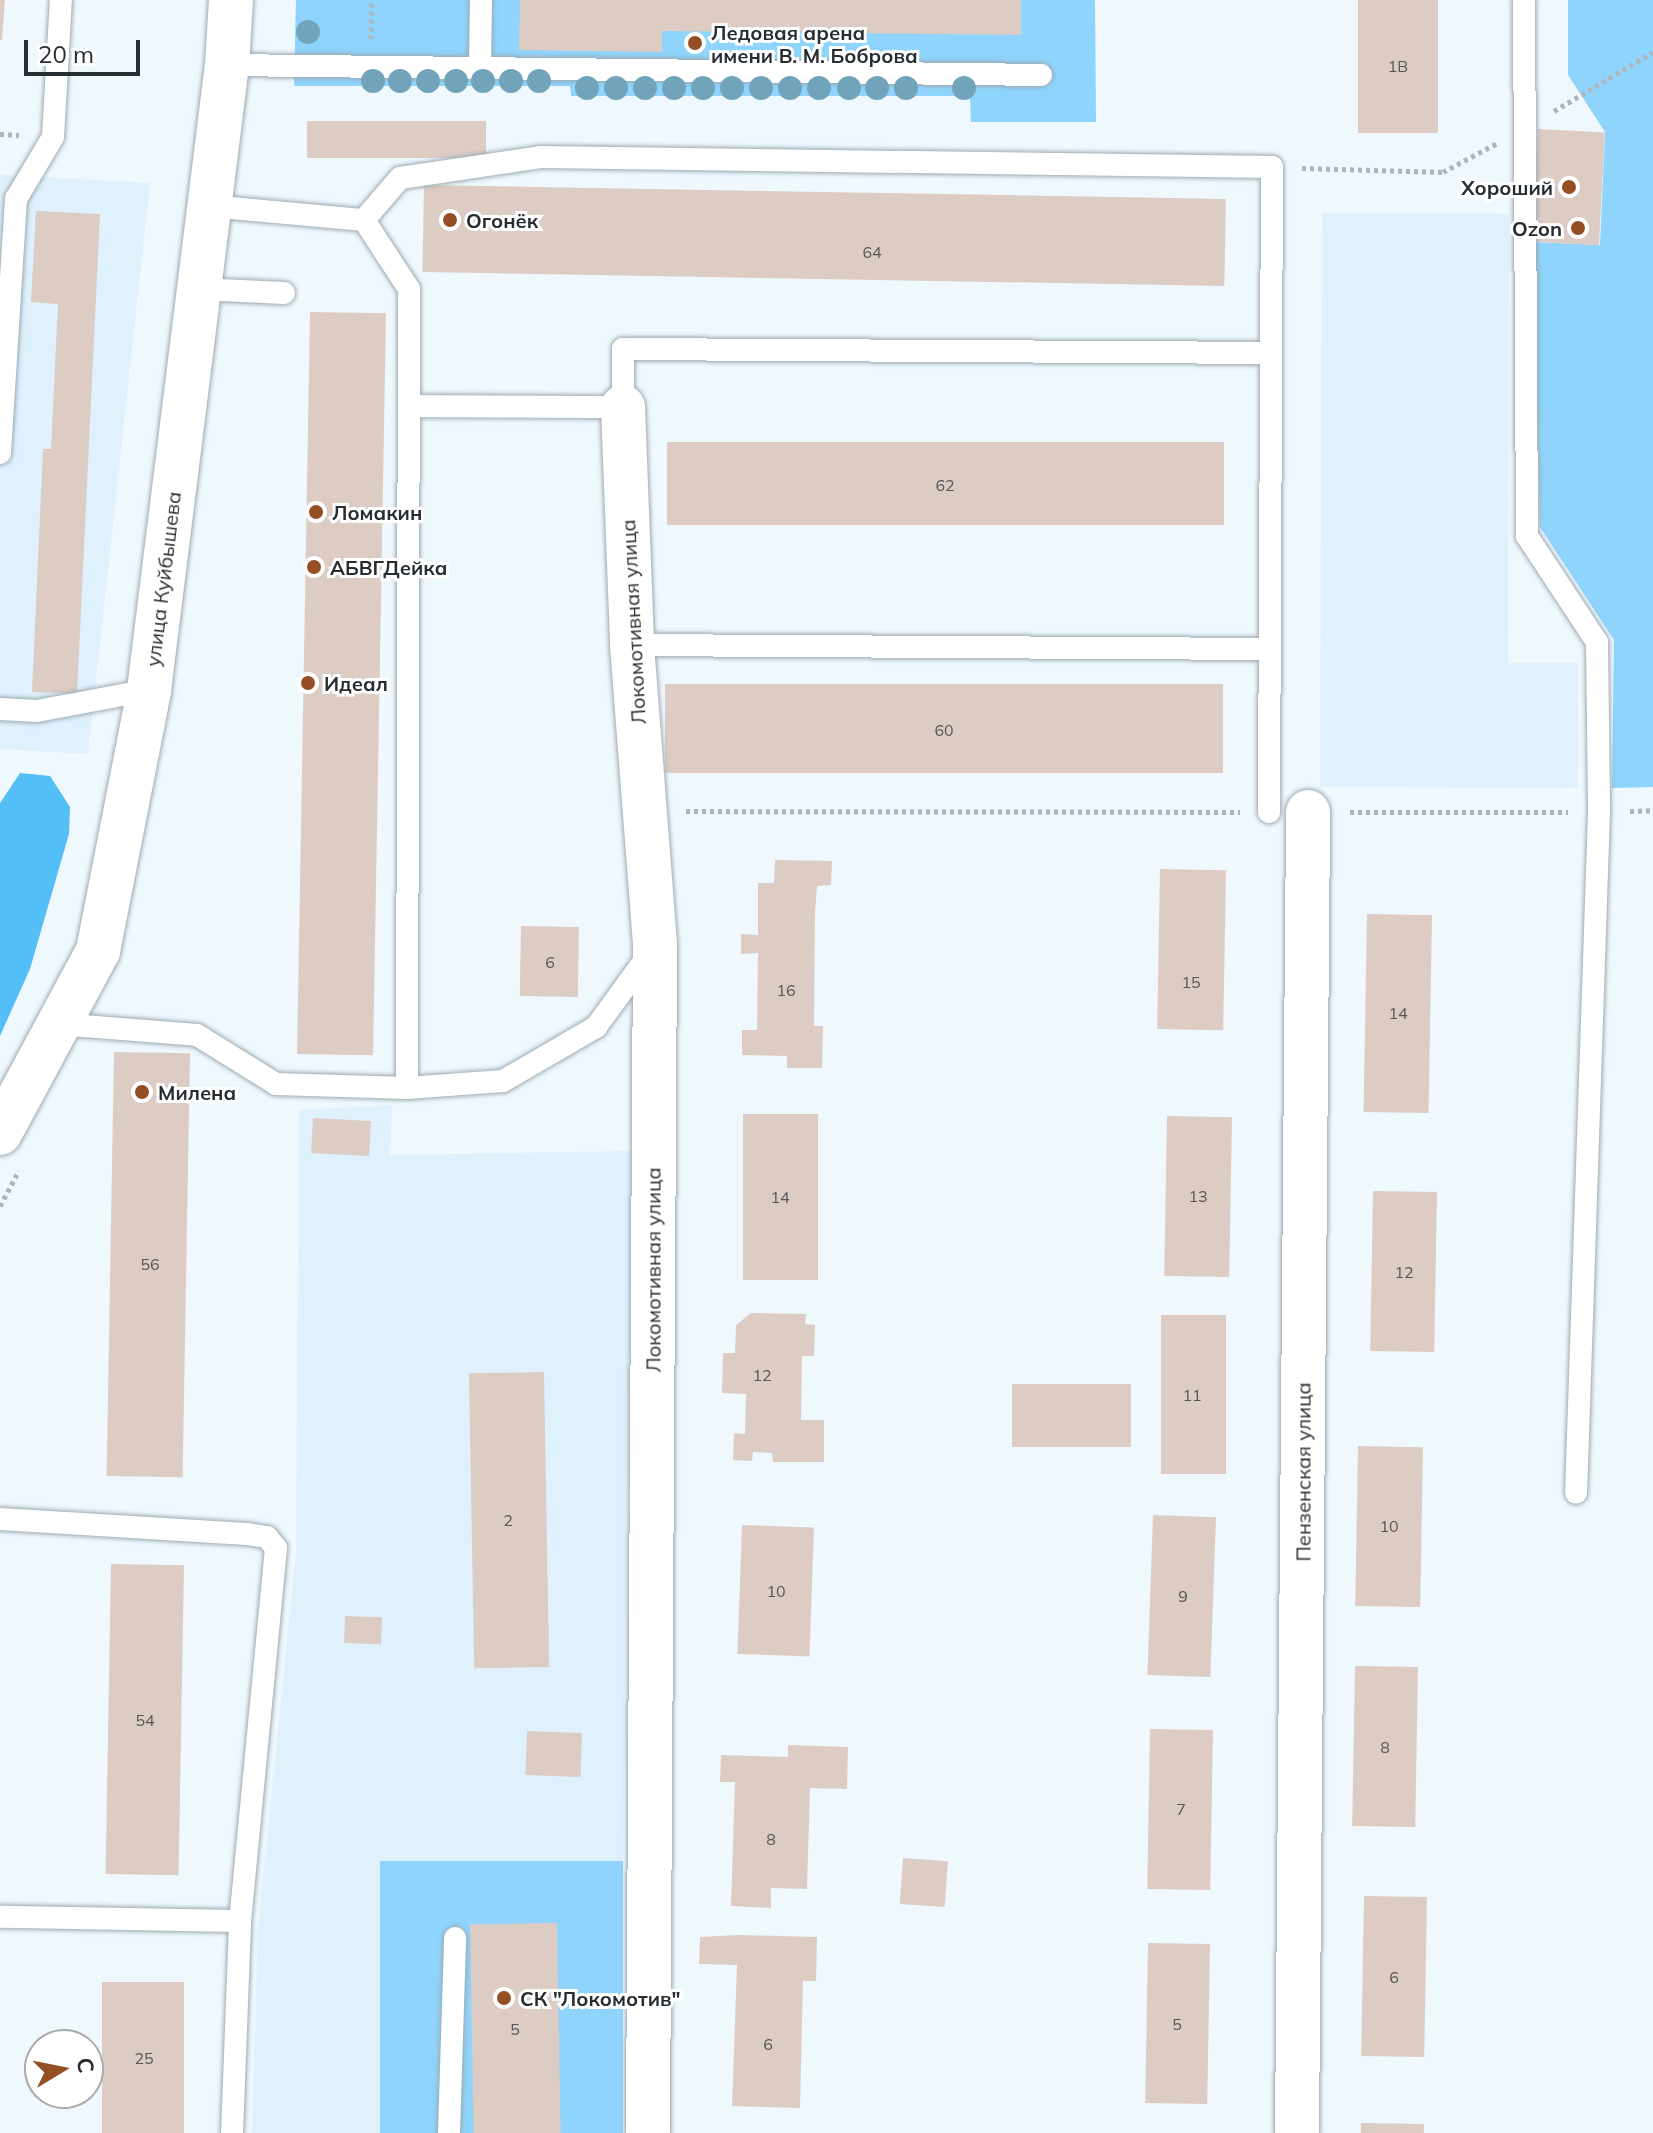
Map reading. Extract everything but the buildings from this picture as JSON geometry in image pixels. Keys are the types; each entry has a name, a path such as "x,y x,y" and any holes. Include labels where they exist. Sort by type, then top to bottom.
{"street":[{"name":"улица Куйбышева","path":"0,1133 98,951 149,690 227,65 231,0"},
{"name":"Локомотивная улица","path":"623,407 632,645 655,946 648,2133"},
{"name":"Пензенская улица","path":"1288,812 1297,2133"}],"lane":[{"path":"0,453 16,199 53,137 61,0"},
{"path":"480,68 481,0"},
{"path":"1524,0 1527,536 1597,642 1599,812 1576,1493"},
{"path":"227,65 1041,75"},
{"path":"364,220 400,178 540,157 1272,167 1270,649 1288,812"},
{"path":"209,206 364,220"},
{"path":"364,220 409,289 407,1088"},
{"path":"199,289 284,293"},
{"path":"410,406 623,407 623,349 1271,353"},
{"path":"632,645 1270,649"},
{"path":"0,709 37,711 149,690"},
{"path":"58,1024 197,1035 276,1084 407,1088 503,1081 596,1027 655,946"},
{"path":"0,1519 247,1534 267,1537 276,1548 240,1921 232,2133"},
{"path":"0,1917 240,1921"},
{"path":"449,2133 455,1938"}],"path":[{"path":"1272,167 1443,172 1524,129 1653,52"},
{"path":"644,811 1599,812"}],"shaded area":[{"name":"Ледовая арена имени В. М. Боброва","path":"296,0 1095,0 1096,122 971,122 970,96 571,96 570,86 294,86"},
{"path":"1568,0 1653,0 1653,787 1612,788 1614,640 1540,527 1533,242 1600,245 1605,132 1568,75"},
{"path":"0,175 150,183 88,754 0,749"},
{"path":"1322,213 1509,214 1508,663 1578,663 1578,788 1320,787"},
{"path":"20,773 50,776 70,807 69,834 30,969 0,1036 0,803"},
{"path":"392,1105 390,1155 631,1151 623,1861 381,1862 392,2133 252,2133 258,1928 296,1551 299,1110"},
{"name":"СК \"Локомотив\"","path":"380,1861 623,1861 623,2133 380,2133"}],"place":[{"name":"Ледовая арена имени В. М. Боброва","path":"695,43"},
{"name":"Хороший","path":"1569,187"},
{"name":"Огонёк","path":"450,220"},
{"name":"Ozon","path":"1578,228"},
{"name":"Ломакин","path":"316,512"},
{"name":"АБВГДейка","path":"314,567"},
{"name":"Идеал","path":"308,683"},
{"name":"Милена","path":"142,1092"},
{"name":"СК \"Локомотив\"","path":"504,1998"}]}
